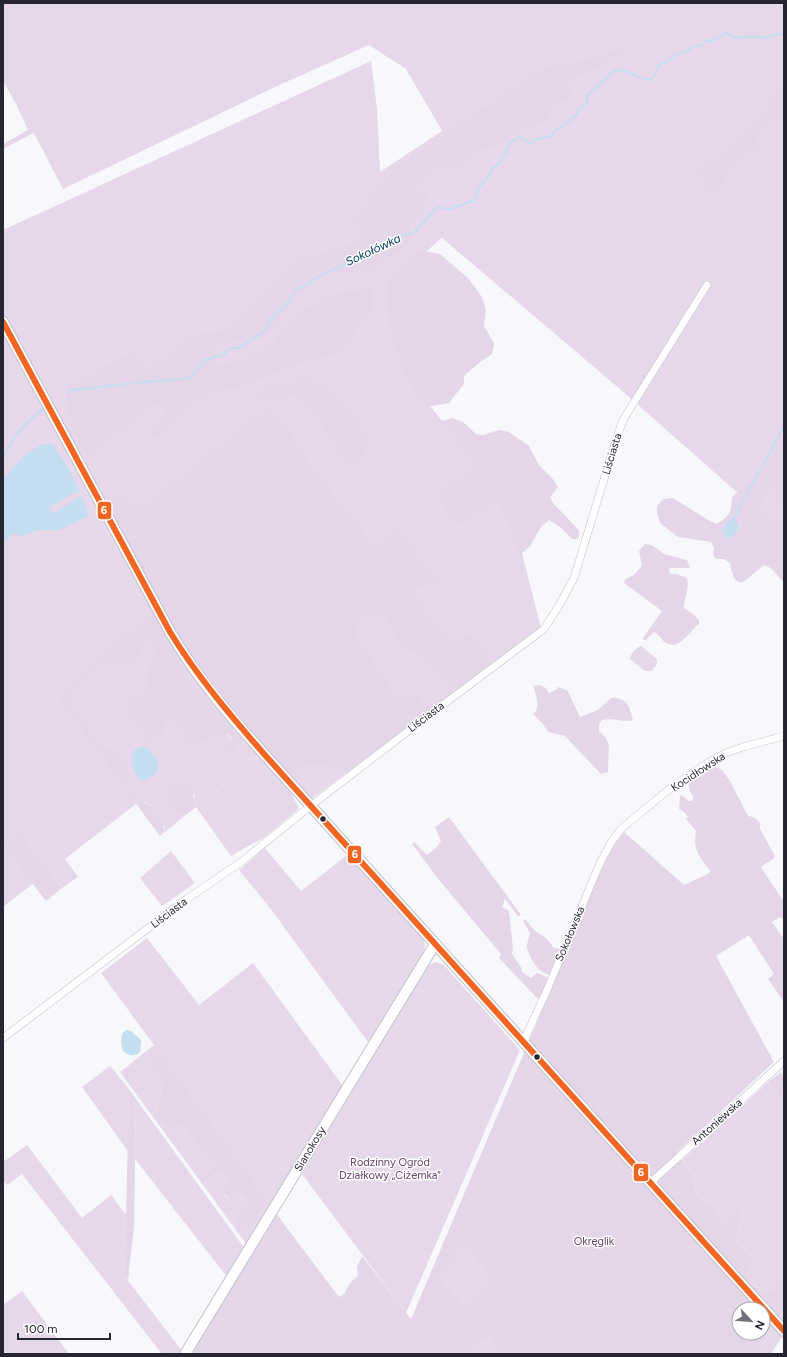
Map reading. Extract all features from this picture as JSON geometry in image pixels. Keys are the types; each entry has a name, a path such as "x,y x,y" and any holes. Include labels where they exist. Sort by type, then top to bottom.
{"main road":[{"path":"3,322 158,610 184,655 223,708 784,1331"},
{"name":"Sianokosy","path":"185,1354 434,944"}],"street":[{"name":"Liściasta","path":"3,1038 184,901 241,862 310,806 546,627 574,578 623,420 707,285"},
{"name":"Kocidłowska","path":"622,828 672,788 709,762 726,753 743,747 784,736"},
{"name":"Sokołowska","path":"524,1043 596,871 612,841 622,828"},
{"name":"Antoniewska","path":"650,1183 784,1061"}],"green space":[{"path":"3,3 784,3 784,534 627,395 442,238 388,284 410,382 468,452 513,518 541,628 310,800 240,724 227,734 233,742 209,775 247,818 212,773 245,741 290,790 299,809 265,837 231,856 196,807 194,794 174,811 183,817 165,832 165,827 151,806 141,800 65,859 78,877 62,888 49,871 3,907 3,321 5,319 3,316 3,230 371,61 377,109 380,172 442,131 406,69 369,45 275,87 63,189 34,133 3,149 3,144 28,130 3,81"},
{"path":"638,41 598,68 567,82 574,89 566,100 553,104 548,109 551,121 521,131 487,150 480,146 462,167 453,168 442,166 421,179 413,189 424,191 428,196 424,208 410,226 412,243 384,259 381,267 369,275 320,269 306,277 304,293 287,310 274,329 265,337 236,340 219,347 212,365 224,365 266,349 276,340 288,320 331,294 373,289 373,309 355,332 348,349 337,354 296,365 235,389 212,390 194,405 173,427 155,438 145,438 160,421 168,407 153,405 126,429 100,445 87,458 78,441 68,415 66,386 116,360 134,353 149,368 197,332 220,332 249,311 276,279 303,257 328,252 361,239 363,228 351,221 388,178 392,170 541,69 600,56"},
{"path":"784,85 784,112 770,122 756,138 761,148 746,156 735,165 724,181 716,198 695,174 706,163 723,155"},
{"path":"420,250 440,254 468,278 482,297 486,309 484,326 494,343 492,354 464,376 464,384 449,403 427,407 407,381 390,332 386,300 388,279"},
{"path":"305,374 316,383 328,384 355,412 368,441 363,461 348,467 319,421 303,400 295,395 265,403 250,398 271,384 293,382"},
{"path":"266,408 291,432 308,462 374,545 396,528 439,579 431,585 415,588 412,592 453,646 467,634 473,636 484,645 490,664 457,689 417,652 405,650 391,630 384,613 371,618 361,609 355,635 397,696 416,694 428,711 348,772 321,764 304,766 296,773 287,774 209,682 185,650 106,502 118,495 137,510"},
{"path":"452,418 463,422 476,434 483,435 499,430 509,432 529,446 539,465 553,479 558,487 550,497 553,503 579,530 579,536 577,539 572,539 560,527 549,520 541,527 530,546 519,556 508,520 497,502 456,526 437,496 473,465 460,445 440,422"},
{"path":"784,436 783,501 780,502 775,499 774,486 771,485 760,506 784,528 784,582 773,570 764,565 742,583 734,578 730,563 724,559 717,559 713,555 714,548 711,542 678,537 660,523 657,514 657,506 663,499 673,498 717,524 729,513 732,497 744,487 753,476 764,469 771,455"},
{"path":"645,544 652,545 664,554 687,560 690,568 669,568 670,574 677,574 687,578 688,586 684,608 699,620 699,624 684,639 676,644 671,645 666,643 654,632 646,640 644,640 643,638 662,611 624,583 626,579 635,574 642,566 639,551"},
{"path":"149,616 156,619 185,678 245,741 212,773 247,818 244,820 209,775 214,764 233,742 229,735 222,733 196,744 189,743 175,722 166,721 162,734 150,744 125,711 128,702 146,689 148,668 155,653 149,642 145,641 134,666 122,665 113,657 77,686 70,697 74,712 103,746 127,758 127,787 145,803 151,806 162,820 165,832 160,836 106,763 104,758 98,754 98,751 58,697 134,627"},
{"path":"641,646 657,659 657,664 652,671 645,671 630,659 634,651"},
{"path":"540,685 546,688 549,693 556,690 558,687 567,690 580,717 598,710 611,698 621,699 627,704 633,720 625,721 606,719 602,720 599,724 599,731 606,738 609,745 608,772 601,774 565,736 548,732 543,724 533,714 538,705 534,686"},
{"name":"Okręglik","path":"712,765 722,770 730,781 748,816 754,817 760,823 760,829 775,856 761,867 784,902 784,920 780,917 772,922 784,939 784,1002 768,979 774,974 749,935 716,956 774,1062 676,1153 692,1173 697,1195 714,1208 722,1224 739,1204 742,1219 735,1240 756,1261 748,1272 752,1285 767,1292 784,1282 784,1310 771,1330 771,1301 731,1301 731,1341 764,1341 756,1354 499,1354 491,1337 465,1354 193,1354 201,1336 209,1327 218,1307 275,1212 339,1297 344,1294 350,1283 358,1276 357,1267 362,1256 411,1319 594,885 612,848 624,832 684,885 708,874 710,871 696,849 696,831 686,819 688,817 679,809 680,795 688,801 692,801 694,798 690,791 689,781 696,774","holes":["470,1248 476,1264 484,1267 487,1281 467,1306 439,1278 458,1258 458,1252"]},
{"path":"177,781 185,784 191,791 196,807 183,817 174,811 163,790"},
{"path":"449,817 521,915 518,916 505,899 502,907 509,911 513,948 512,954 521,967 522,972 531,978 537,973 549,978 540,999 536,997 499,958 501,954 440,881 412,844 414,842 427,855 437,847 441,841 435,827"},
{"path":"19,833 62,888 46,901 3,845"},
{"path":"265,848 301,891 348,854 423,937 425,945 423,954 368,1042 270,908 239,870"},
{"path":"171,851 195,883 162,906 140,878"},
{"path":"525,919 535,931 546,938 554,948 560,949 550,975 539,969 530,955 527,946 530,933 523,921"},
{"path":"147,938 199,1005 253,963 343,1086 247,1245 120,1072 154,1045 101,973","holes":["163,1084 267,1201 248,1202 236,1190 228,1199 220,1189 228,1180 219,1170 204,1183 201,1177 215,1165 179,1124 156,1112"]},
{"name":"Rodzinny Ogród Działkowy „Ciżemka”","path":"436,962 444,965 520,1050 406,1313 302,1174 428,965"},
{"path":"161,1055 268,1201 249,1231 234,1220 248,1202 236,1190 229,1199 220,1189 228,1180 219,1170 204,1183 200,1177 215,1165 179,1124 169,1131 156,1112 163,1084 149,1065"},
{"path":"110,1066 129,1089 128,1151 82,1087"},
{"path":"781,1072 784,1077 784,1105 768,1082"},
{"path":"768,1082 784,1105 784,1282 767,1292 752,1285 748,1272 756,1261 735,1240 742,1219 739,1205 722,1225 714,1208 697,1195 692,1173 682,1160"},
{"path":"129,1089 136,1099 134,1226 128,1280 123,1274"},
{"path":"136,1099 245,1249 228,1278 135,1159"},
{"path":"27,1145 82,1218 111,1195 126,1215 123,1274 182,1351 181,1354 162,1354 22,1174 7,1185 3,1180 3,1162"},
{"path":"470,1248 476,1264 484,1267 487,1282 467,1306 439,1278 458,1258 458,1252"},
{"path":"22,1291 69,1354 3,1354 3,1305"},
{"path":"784,1310 784,1334 771,1354 756,1354 764,1341 771,1341 771,1330"},
{"path":"491,1337 499,1354 465,1354"}],"water":[{"path":"42,444 53,444 72,475 79,492 74,493 53,505 50,508 51,511 54,513 79,497 82,497 88,516 60,530 38,530 22,536 12,534 3,545 3,479 26,454"},
{"path":"733,517 738,523 738,527 735,533 727,539 722,531"},
{"path":"143,746 154,755 158,764 158,770 154,776 143,782 137,777 133,768 132,758 134,750"},
{"path":"126,1030 131,1031 141,1040 140,1052 136,1055 129,1055 123,1051 121,1042 122,1034"}],"waterway":[{"name":"Sokołówka","path":"68,393 72,390 185,379 192,376 205,360 224,354 230,348 239,348 265,331 269,321 289,302 296,290 326,273 356,260 360,255 371,249 391,243 395,237 414,233 437,207 450,209 475,200 479,187 489,176 492,169 500,163 504,155 507,153 506,149 514,140 520,137 532,143 537,139 551,136 557,129 563,127 565,123 570,122 573,117 576,116 579,109 587,104 587,96 613,71 623,71 650,80 656,73 660,64 667,62 676,54 686,52 694,46 701,46 706,40 712,41 727,33 738,38 752,36 763,38 784,33"},
{"name":"Sokołówka","path":"3,457 17,434 43,409"},
{"path":"733,520 784,426"}],"transit line":[{"name":"6","path":"3,322 170,632 214,695 264,754 784,1331"}]}
